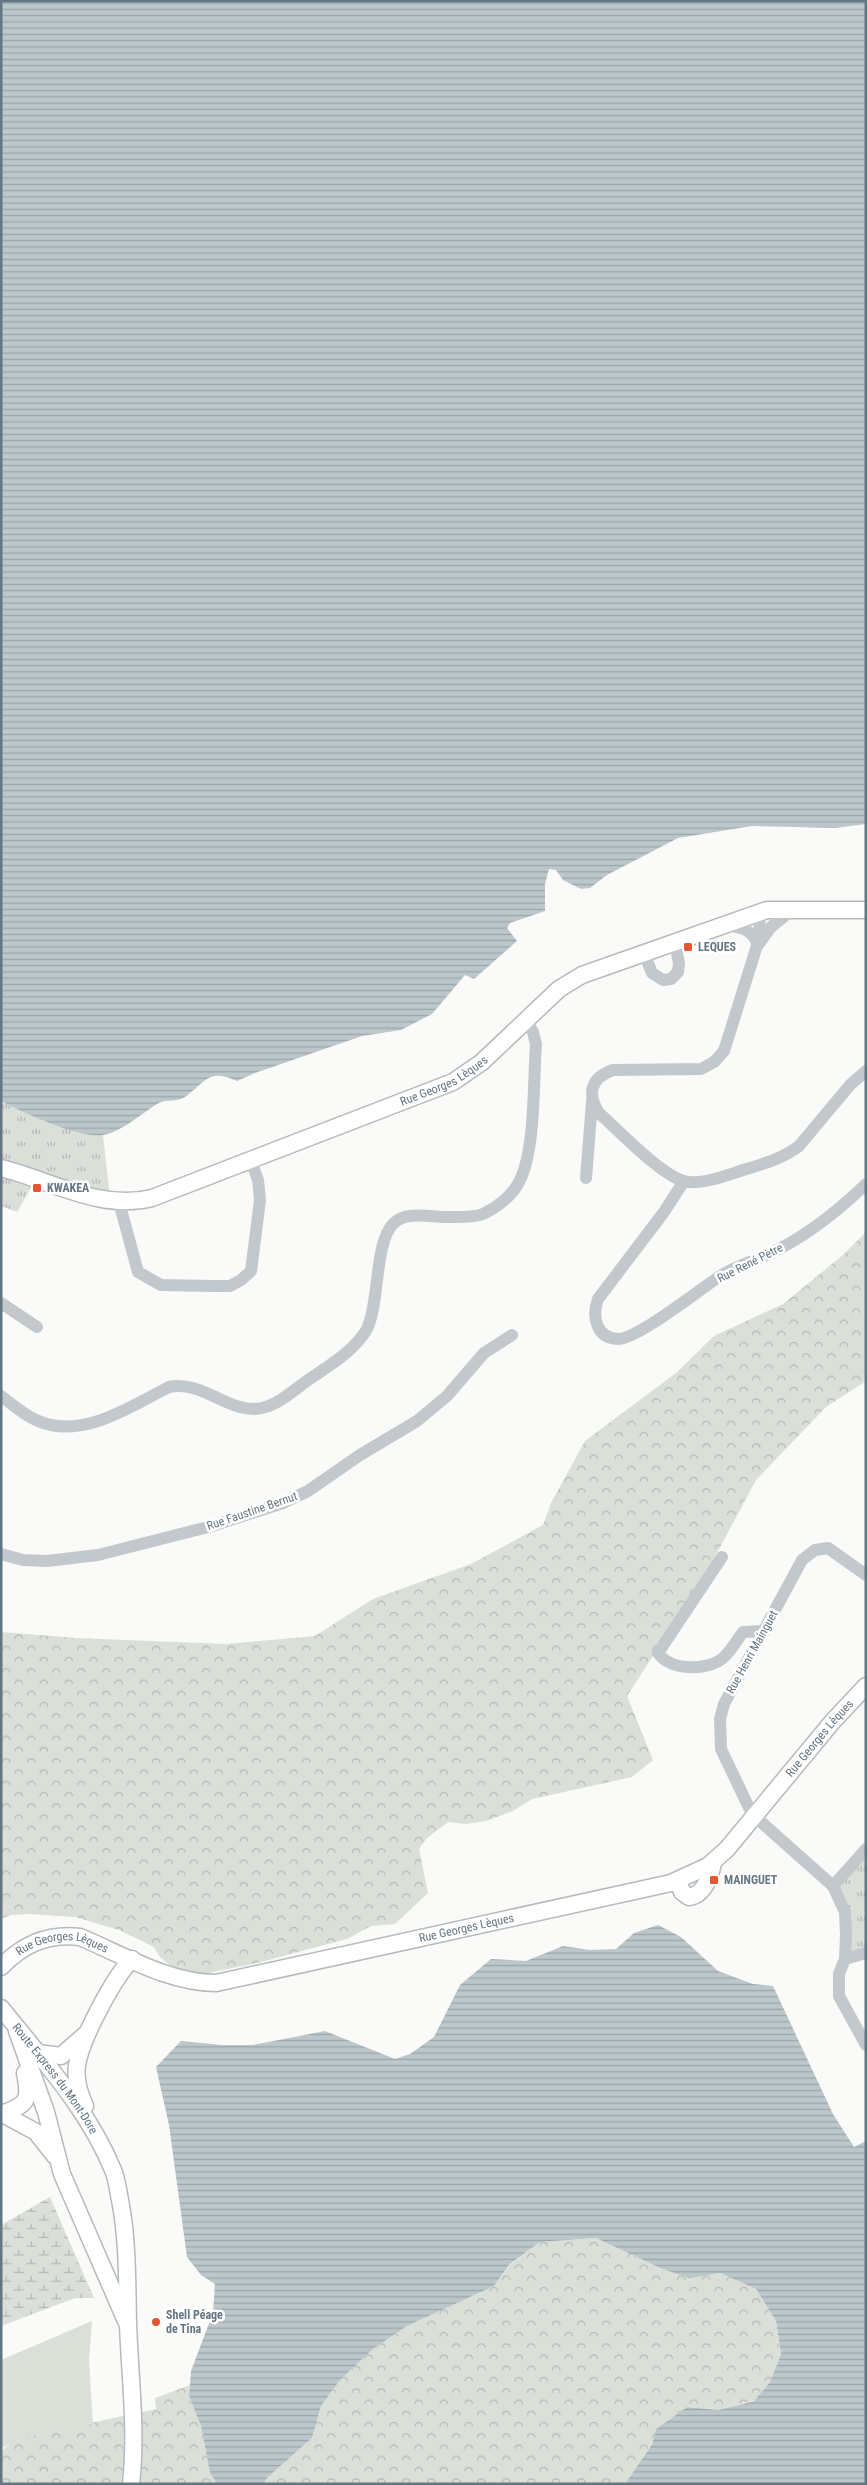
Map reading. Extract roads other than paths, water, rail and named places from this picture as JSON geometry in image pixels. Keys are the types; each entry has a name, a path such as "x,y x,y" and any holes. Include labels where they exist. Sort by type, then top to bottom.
{"main road":[{"name":"Rue Georges Lèques","path":"1,1168 86,1195 119,1202 152,1198 454,1082 482,1062 568,982 582,975 767,910 866,910"},
{"name":"Rue Georges Lèques","path":"1,1967 12,1956 42,1938 55,1936 80,1937 166,1975 186,1980 216,1983 678,1881 699,1872 713,1862 754,1817 838,1715 866,1686"},
{"path":"94,2129 76,2086 77,2064 87,2034 120,1974 126,1956"},
{"name":"Route Express du Mont-Dore","path":"1,2008 16,2026 31,2054 94,2129 114,2172 123,2216 129,2275 128,2324 134,2439 131,2484"},
{"path":"3,2113 18,2108 25,2102 29,2093 31,2054 61,2056 87,2034"},
{"name":"Route Express du Mont-Dore","path":"31,2054 62,2174 128,2324"},
{"path":"3,2113 36,2132 56,2157 62,2174"}],"street":[{"path":"758,945 770,927 793,909"},
{"path":"586,1178 592,1093 596,1080 602,1074 613,1070 701,1069 714,1062 724,1051 758,945 761,931 759,913"},
{"path":"726,925 746,929 754,936 758,945"},
{"path":"644,953 652,973 663,980 672,978 678,972 679,963 675,943"},
{"path":"1,1396 35,1420 67,1428 97,1421 169,1387 182,1384 193,1386 242,1408 255,1409 266,1407 318,1374 354,1346 368,1326 384,1241 394,1223 409,1216 481,1215 497,1206 518,1184 527,1159 536,1044 533,1032 526,1020"},
{"path":"592,1102 599,1113 666,1171 684,1181 715,1179 780,1159 791,1153 850,1085 866,1071"},
{"path":"119,1202 138,1272 161,1285 230,1286 241,1280 251,1271 255,1256 260,1200 258,1180 251,1161"},
{"name":"Rue René Pètre","path":"684,1181 664,1212 598,1299 594,1310 596,1325 601,1332 619,1339 633,1333 670,1312 722,1275 768,1255 795,1239 829,1217 866,1184"},
{"path":"1,1304 37,1327"},
{"name":"Rue Faustine Bernut","path":"1,1554 22,1560 47,1561 89,1556 212,1526 283,1503 308,1491 360,1455 417,1421 448,1396 484,1354 512,1335"},
{"name":"Rue Henri Mainguet","path":"754,1817 721,1749 720,1719 724,1704 802,1560 815,1550 828,1548 866,1576"},
{"path":"722,1557 658,1653 661,1658 682,1666 703,1667 723,1658 743,1632 765,1631"},
{"path":"754,1817 833,1886 845,1912 844,1959 839,1974 839,1996 866,2045"},
{"path":"833,1886 866,1849"},
{"path":"844,1959 866,1953"}],"place":[{"name":"LEQUES","path":"688,947"},
{"name":"KWAKEA","path":"37,1188"},
{"name":"MAINGUET","path":"714,1880"},
{"name":"Shell Péage de Tina","path":"156,2322"}]}
